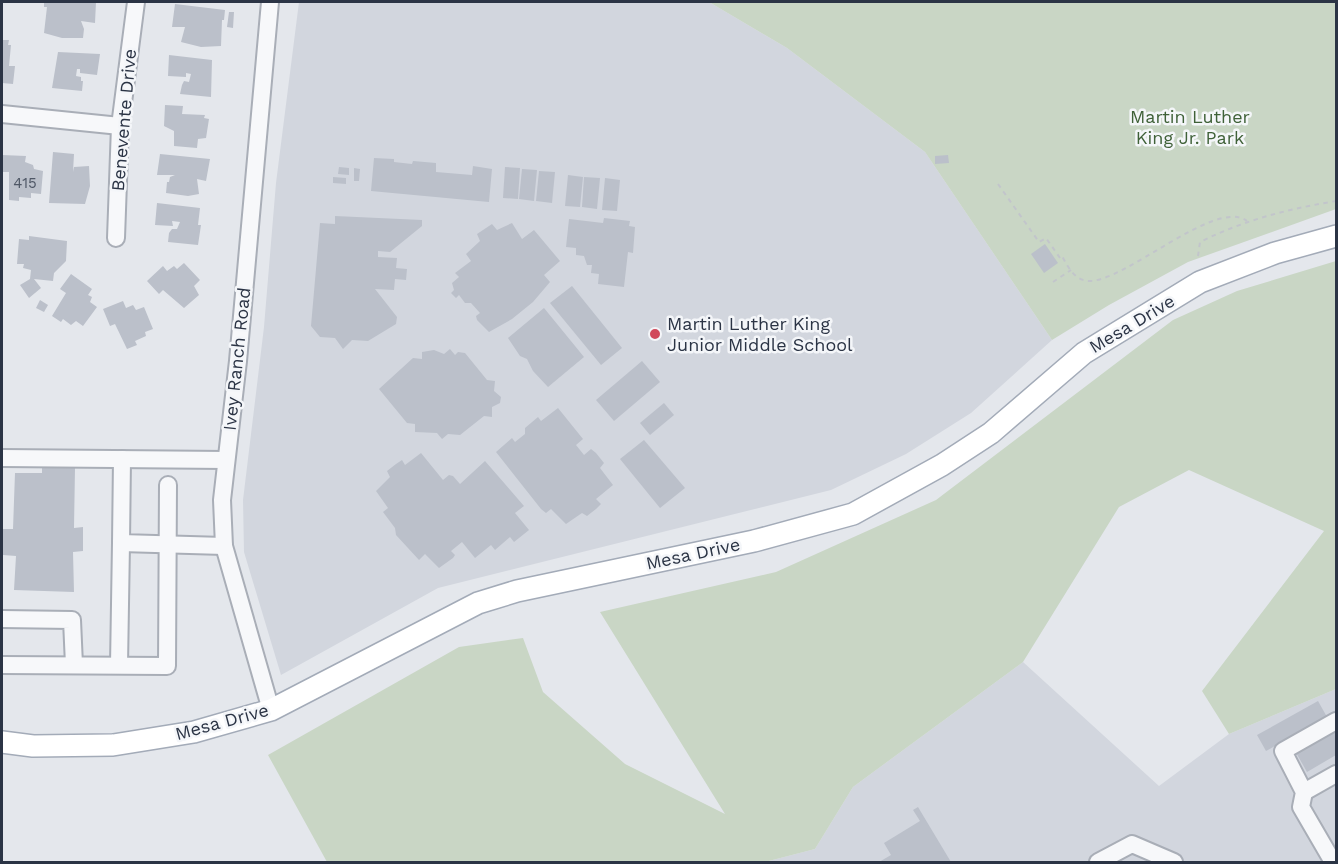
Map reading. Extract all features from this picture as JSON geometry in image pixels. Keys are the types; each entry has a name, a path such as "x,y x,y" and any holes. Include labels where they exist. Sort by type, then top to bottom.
{"main road":[{"name":"Mesa Drive","path":"2,742 33,746 113,745 194,732 271,710 478,603 517,591 754,541 854,514 942,465 992,433 1084,353 1200,282 1275,253 1336,236"}],"street":[{"name":"Benevente Drive","path":"116,238 120,126 136,2"},
{"name":"Ivey Ranch Road","path":"270,2 241,327 222,500 224,546 271,710"},
{"path":"2,114 120,126"},
{"path":"2,458 226,460"},
{"path":"119,665 122,459"},
{"path":"2,665 167,666 168,485"},
{"path":"121,543 224,546"},
{"path":"2,620 72,620 74,665"},
{"path":"1333,862 1301,807 1304,792 1283,751 1336,721"},
{"path":"1304,792 1336,774"},
{"path":"1098,862 1132,843 1174,862"}],"path":[{"path":"998,184 1039,242 1046,238 1073,275 1086,281 1098,280 1210,223 1234,217 1247,221"},
{"path":"1198,256 1200,242 1247,221 1269,214 1336,201"},
{"path":"1053,282 1071,270"}],"shaded area":[{"name":"Martin Luther King Junior Middle School","path":"299,2 709,2 787,48 925,152 1052,340 971,413 906,454 831,490 438,588 281,675 244,552 243,500 264,327 276,183"},
{"path":"1023,662 1159,786 1229,734 1336,689 1336,862 765,862 815,849 853,787"}],"green space":[{"name":"Martin Luther King Jr. Park","path":"709,2 1336,2 1336,209 1188,262 1109,305 1052,340 925,152 787,48"},
{"path":"1336,261 1336,689 1229,734 1202,691 1324,531 1189,470 1119,507 1023,662 853,787 815,849 765,862 327,862 268,755 459,647 523,638 543,692 625,764 725,814 600,612 776,572 936,500 1173,320 1237,291"}],"building":[{"path":"44,2 96,2 95,23 81,21 84,29 83,38 62,38 44,33 47,7 44,7"},
{"path":"175,4 225,10 224,20 222,20 221,46 201,47 181,42 185,27 172,27"},
{"path":"229,12 234,12 233,28 227,27"},
{"path":"2,40 9,40 8,45 11,45 9,66 15,66 13,84 2,83"},
{"path":"58,52 100,54 97,75 80,73 80,69 77,69 76,76 81,77 83,81 82,91 52,88"},
{"path":"169,55 212,60 211,97 180,94 184,81 189,82 191,74 186,73 186,77 168,76"},
{"path":"165,105 183,106 182,114 205,115 204,118 209,119 206,138 198,139 197,148 174,146 174,131 164,126"},
{"path":"53,152 74,154 73,172 74,167 89,166 90,186 85,204 49,203"},
{"path":"160,154 210,159 206,181 197,179 199,194 188,196 166,193 167,182 175,175 157,175"},
{"path":"2,155 26,156 25,162 33,165 34,169 43,171 41,194 31,193 31,198 19,197 19,201 9,200 9,172 2,172"},
{"path":"948,155 949,163 935,164 935,156"},
{"path":"374,158 394,159 394,162 412,164 413,161 436,163 436,172 472,175 473,166 492,169 489,202 371,191"},
{"path":"339,167 349,168 349,175 338,174"},
{"path":"505,167 520,168 518,199 503,198"},
{"path":"354,168 360,169 359,181 354,181"},
{"path":"522,169 537,170 534,201 519,199"},
{"path":"539,171 555,172 552,203 536,201"},
{"path":"568,175 583,177 580,207 565,206"},
{"path":"333,177 346,178 346,184 333,183"},
{"path":"584,177 600,178 597,209 582,207"},
{"path":"605,178 620,180 617,211 602,210"},
{"path":"157,203 200,208 198,225 201,225 198,245 168,242 169,233 172,229 177,229 180,222 172,221 173,226 155,225"},
{"path":"335,216 422,220 422,226 390,252 378,251 378,257 397,258 396,268 407,269 406,280 395,279 394,290 375,289 397,317 396,324 368,341 352,340 343,349 335,338 320,337 311,326 320,223 335,224"},
{"path":"604,218 630,221 629,226 635,227 633,253 628,252 624,287 598,284 599,274 591,273 592,265 587,265 584,256 576,255 576,248 566,247 569,219 603,223"},
{"path":"512,223 522,239 534,230 560,261 544,275 550,282 533,302 512,319 489,332 477,320 476,316 480,313 471,303 465,303 459,295 456,298 451,293 454,290 452,283 459,277 455,273 471,261 466,254 480,241 477,234 492,224 497,230"},
{"path":"29,236 67,241 66,261 54,273 53,281 34,279 41,288 29,298 20,285 30,279 31,270 23,268 24,264 17,264 19,239 29,240"},
{"path":"1045,244 1058,263 1044,273 1031,254"},
{"path":"184,263 200,280 194,286 199,295 184,308 163,290 159,294 147,281 163,266 167,271 174,266 177,269"},
{"path":"71,274 92,289 88,295 92,297 90,302 97,307 83,326 76,321 71,325 63,319 61,322 52,316 66,293 60,289"},
{"path":"572,286 622,348 601,365 550,303"},
{"path":"40,300 48,305 44,312 36,308"},
{"path":"123,301 126,308 133,305 136,310 144,307 153,329 145,332 146,336 135,341 137,345 127,349 115,324 110,326 103,309"},
{"path":"544,308 584,357 548,387 533,371 527,359 520,356 508,338"},
{"path":"450,349 455,355 458,352 465,353 487,380 495,381 494,391 501,397 500,403 492,407 492,417 484,416 460,435 448,434 442,439 437,433 415,432 415,424 407,423 379,389 413,358 422,359 422,352 434,350 444,354"},
{"path":"642,361 660,382 614,421 596,400"},
{"path":"664,403 674,415 650,435 640,423"},
{"path":"558,408 583,439 576,445 584,455 591,449 596,453 604,463 600,468 613,485 596,499 601,504 596,509 587,516 582,513 566,524 551,509 546,513 541,509 496,452 512,438 515,442 525,434 525,428 538,417 541,421"},
{"path":"644,440 685,488 660,508 620,459"},
{"path":"421,453 443,480 449,475 460,484 485,461 524,506 515,513 529,530 514,542 510,537 495,550 491,545 475,558 462,542 451,551 455,555 453,558 439,568 425,554 419,560 396,535 395,528 383,512 388,508 376,491 390,477 387,471 402,460 405,465"},
{"path":"42,466 75,468 74,528 83,527 83,551 73,552 74,592 14,590 16,556 3,555 2,529 13,529 15,473 42,473"},
{"path":"1318,701 1327,717 1266,751 1257,735"},
{"path":"1336,725 1336,755 1307,772 1294,749"},
{"path":"918,807 951,862 879,862 891,855 884,843 920,821 913,810"}],"place":[{"name":"Martin Luther King Junior Middle School","path":"655,334"}]}
